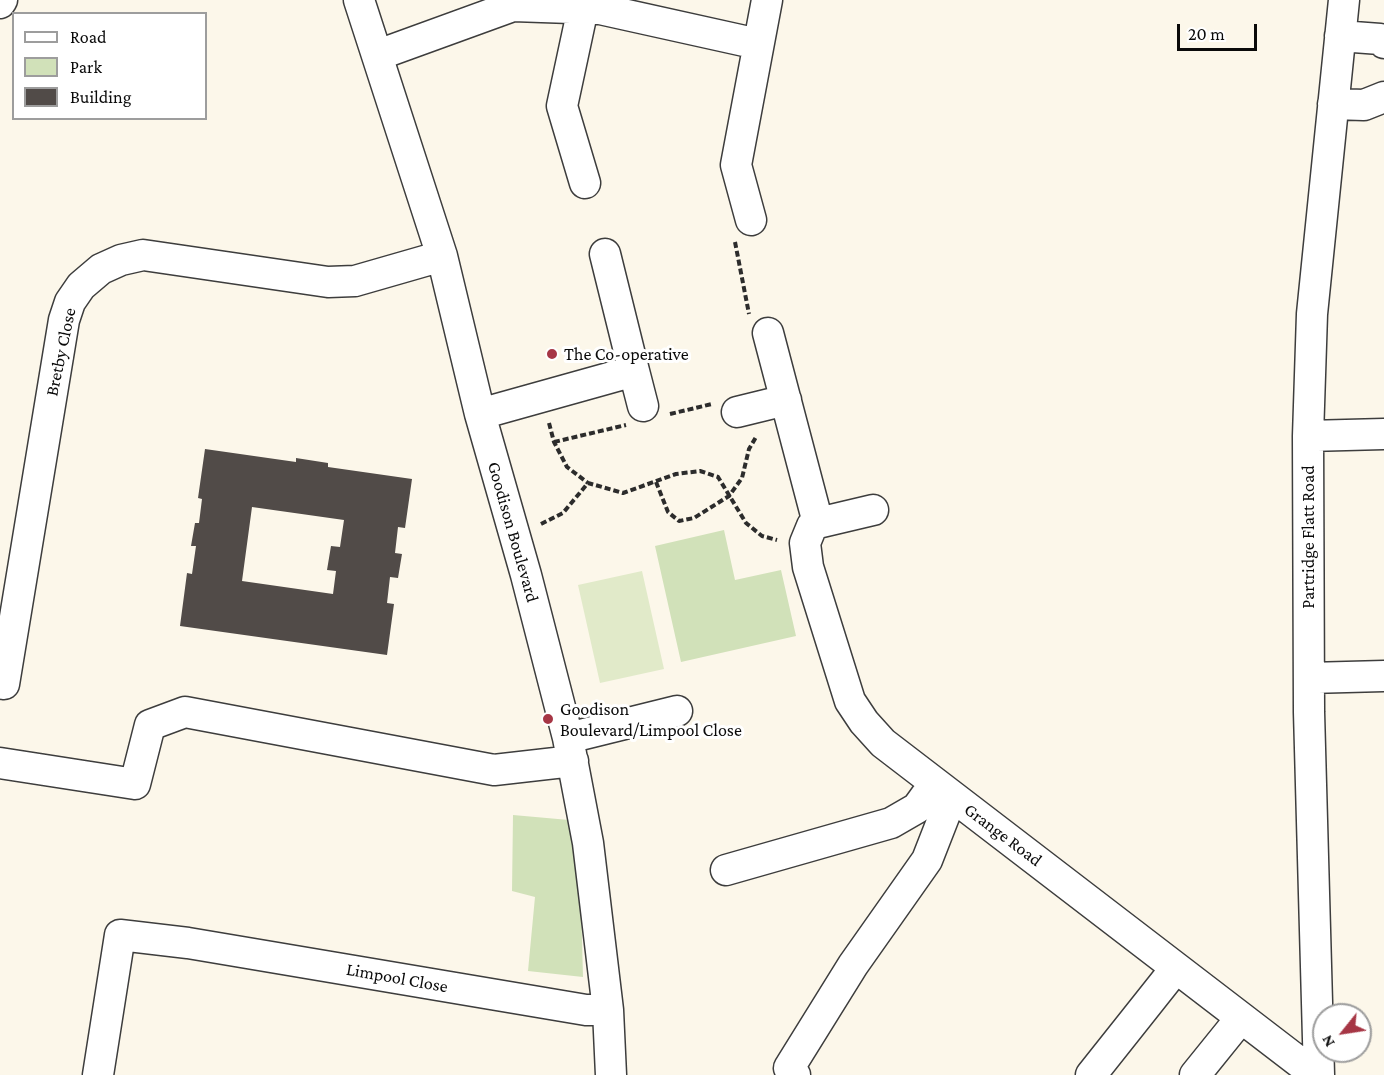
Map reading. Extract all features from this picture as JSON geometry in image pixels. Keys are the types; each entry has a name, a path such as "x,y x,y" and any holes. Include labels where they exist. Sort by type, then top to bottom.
{"street":[{"name":"Goodison Boulevard","path":"359,0 442,256 480,414 571,750 588,843 608,1010 611,1075"},
{"path":"751,220 736,165 767,0"},
{"name":"Partridge Flatt Road","path":"1317,1075 1309,678 1308,436 1312,314 1344,0"},
{"path":"378,55 513,6 595,6 758,44"},
{"path":"585,183 562,106 595,6"},
{"path":"1340,36 1380,39 1384,44"},
{"path":"1333,104 1364,105 1384,97"},
{"path":"605,254 645,413"},
{"name":"Bretby Close","path":"4,684 64,320 70,302 81,286 101,269 121,260 143,255 328,282 355,281 442,256"},
{"name":"Grange Road","path":"768,333 762,406 811,533 808,567 850,701 864,722 883,743 1317,1075"},
{"path":"480,414 634,371"},
{"path":"1308,436 1384,434"},
{"path":"811,533 873,510"},
{"path":"1309,678 1384,676"},
{"path":"0,763 135,784 150,725 185,712 494,770 571,750 677,711"},
{"path":"726,870 891,823 943,789"},
{"path":"795,1075 789,1068 794,1059 853,965 927,860 943,789"},
{"name":"Limpool Close","path":"98,1075 120,935 188,942 586,1010 608,1010"},
{"path":"1091,1075 1176,968"},
{"path":"1195,1075 1241,1018"}],"path":[{"path":"751,220 732,230 753,335 768,333"},
{"path":"542,397 554,442 567,467 588,483 623,493 676,474 700,471 718,477 746,523 762,536 784,542 811,533"},
{"path":"554,442 645,413 719,402 762,406 763,422 748,449 742,478 729,496 694,519 679,520 668,512 656,482"},
{"path":"513,531 540,524 563,513 588,483"}],"green space":[{"path":"724,530 735,580 781,570 796,636 681,662 655,546"},
{"path":"642,571 664,669 600,683 578,585"},
{"path":"513,815 569,820 575,843 581,902 583,977 528,971 535,897 512,891"}],"building":[{"path":"205,449 296,462 296,458 328,463 328,467 412,479 405,528 398,527 395,553 402,554 398,578 390,577 387,603 394,604 387,655 180,626 187,573 192,574 196,546 191,546 195,523 199,523 202,499 198,498","holes":["252,507 344,520 340,547 331,546 327,570 336,571 333,594 242,581"]}],"place":[{"name":"The Co-operative","path":"552,354"},
{"name":"Goodison Boulevard/Limpool Close","path":"548,719"}]}
